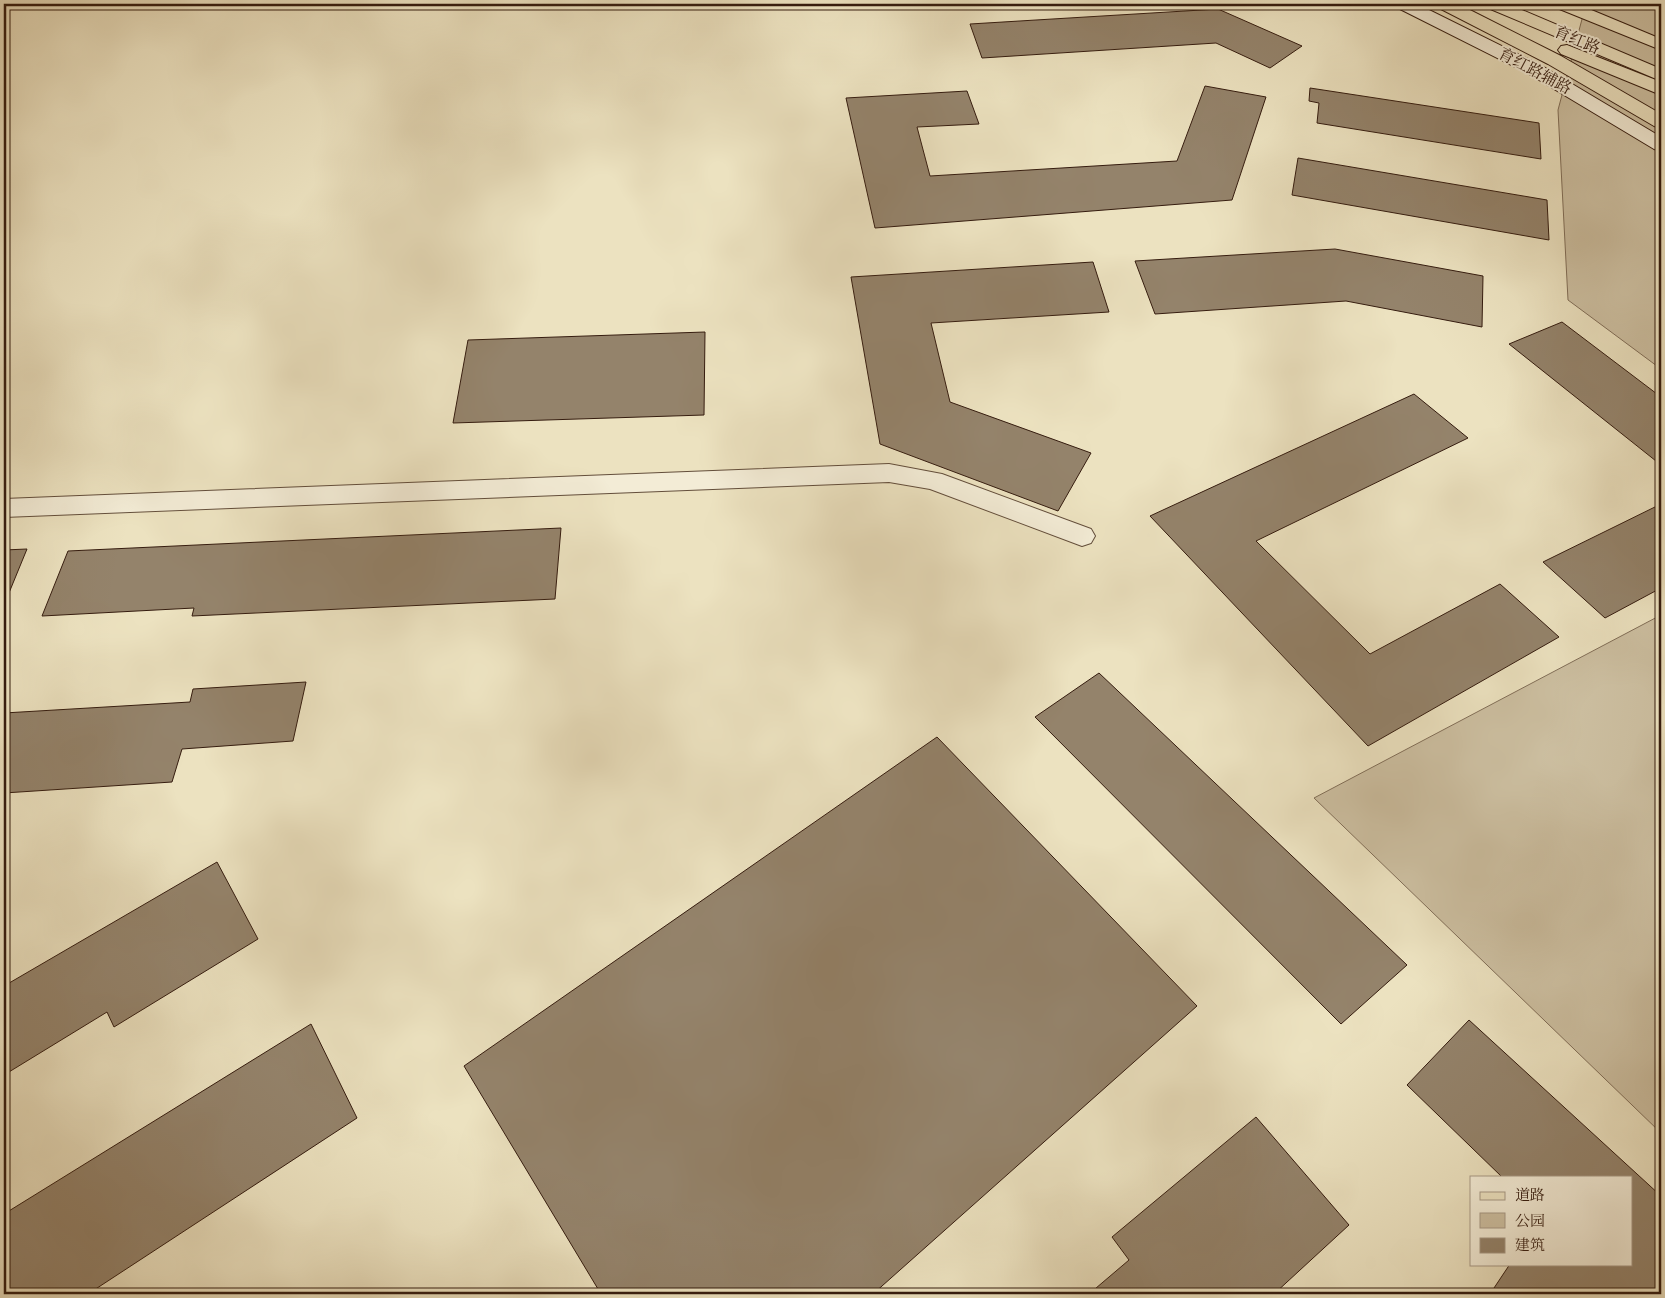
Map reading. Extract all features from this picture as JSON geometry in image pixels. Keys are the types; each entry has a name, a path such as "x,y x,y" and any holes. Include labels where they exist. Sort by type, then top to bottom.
{"main road":[{"path":"1445,4 1579,74 1661,122"},
{"path":"1452,4 1661,89"},
{"name":"育红路","path":"1494,4 1661,76"},
{"name":"育红路","path":"1563,4 1661,45"}],"street":[{"name":"育红路辅路","path":"1404,4 1494,48 1589,100 1661,145"},
{"path":"4,508 889,473 933,480 1082,536"}],"green space":[{"path":"1586,4 1661,4 1661,369 1568,300 1558,110"},
{"path":"1661,615 1661,1133 1314,798"}],"building":[{"path":"1218,9 1302,46 1270,68 1216,43 982,58 970,24"},
{"path":"1205,86 1266,97 1232,200 875,228 846,98 967,91 979,124 917,127 930,176 1177,161"},
{"path":"1310,88 1539,123 1541,159 1317,123 1319,103 1309,101"},
{"path":"1298,158 1547,200 1549,240 1292,195"},
{"path":"1335,249 1483,276 1482,327 1346,301 1155,314 1135,261"},
{"path":"1093,262 1109,312 931,323 950,402 1091,453 1058,511 880,444 851,277"},
{"path":"1562,322 1661,397 1661,465 1509,344"},
{"path":"705,332 704,415 453,423 468,340"},
{"path":"1414,394 1468,438 1256,541 1370,654 1500,584 1559,637 1368,746 1150,516"},
{"path":"1661,504 1661,588 1605,618 1543,562"},
{"path":"561,528 555,599 192,616 194,608 42,616 68,551"},
{"path":"27,549 4,605 4,550"},
{"path":"1099,673 1407,965 1341,1024 1035,717"},
{"path":"306,682 293,741 182,749 172,782 4,793 4,713 190,702 193,689"},
{"path":"937,737 1197,1006 873,1294 601,1294 464,1066"},
{"path":"217,862 258,939 114,1027 107,1012 4,1075 4,986"},
{"path":"1469,1020 1661,1196 1661,1294 1490,1294 1509,1266 1632,1266 1632,1176 1501,1176 1407,1085"},
{"path":"311,1024 357,1118 88,1294 4,1294 4,1214"},
{"path":"1256,1117 1349,1225 1274,1294 1089,1294 1129,1260 1112,1237"}]}
